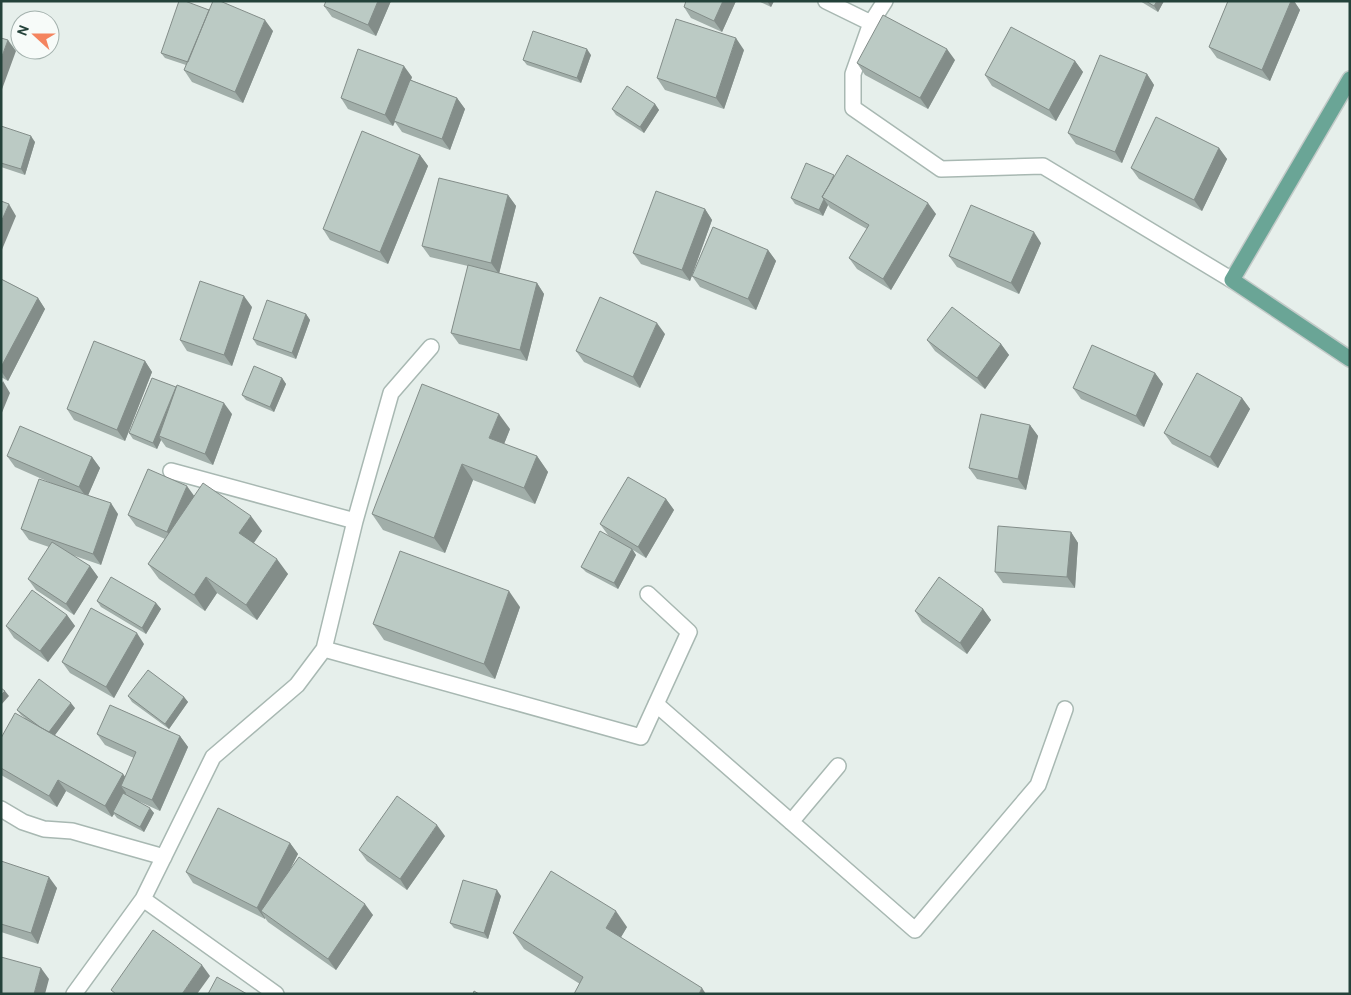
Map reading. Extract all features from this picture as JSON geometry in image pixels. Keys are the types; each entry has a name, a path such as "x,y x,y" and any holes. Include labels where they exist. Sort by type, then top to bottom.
{"main road":[{"path":"1350,78 1232,280 1350,359"}],"street":[{"path":"826,1 871,23"},
{"path":"885,1 871,23 853,74 853,108 941,169 1043,166 1232,280"},
{"path":"74,994 143,899 213,757 297,685 324,649 355,521 392,393 431,347"},
{"path":"171,471 355,521"},
{"path":"324,649 641,737 689,632 648,594"},
{"path":"656,704 916,930 1038,785 1065,709"},
{"path":"791,822 838,766"},
{"path":"1,809 23,822 44,829 86,834 164,857"},
{"path":"143,899 276,994"}],"building":[{"path":"179,1 185,1 209,10 188,62 161,53"},
{"path":"213,1 220,1 265,20 235,92 184,70"},
{"path":"326,1 378,1 368,25 324,6"},
{"path":"686,1 723,1 714,21 684,7"},
{"path":"1146,1 1157,1 1154,6"},
{"path":"1228,1 1291,1 1262,70 1209,47"},
{"path":"883,15 947,49 920,98 857,63"},
{"path":"676,19 736,38 716,98 657,78"},
{"path":"1011,27 1075,61 1049,110 985,75"},
{"path":"533,31 587,49 577,78 523,60"},
{"path":"1,38 8,40 1,59"},
{"path":"358,49 404,66 385,115 341,98"},
{"path":"1100,55 1147,74 1115,152 1068,133"},
{"path":"410,80 457,98 442,139 394,121"},
{"path":"627,86 655,104 640,127 612,109"},
{"path":"1156,117 1219,148 1194,200 1131,168"},
{"path":"1,126 31,136 21,169 1,163"},
{"path":"362,131 420,155 380,252 323,229"},
{"path":"847,155 928,203 883,279 849,258 869,225 822,197"},
{"path":"806,163 834,175 822,197 824,199 819,210 791,198"},
{"path":"439,178 508,195 491,263 422,246"},
{"path":"656,191 705,209 682,270 633,253"},
{"path":"1,201 9,204 1,222"},
{"path":"971,205 1034,232 1011,283 949,256"},
{"path":"713,227 768,250 748,299 692,276"},
{"path":"468,265 537,283 520,350 451,333"},
{"path":"1,279 38,298 1,367"},
{"path":"200,281 244,296 224,355 180,340"},
{"path":"600,297 657,323 633,377 576,351"},
{"path":"267,300 306,314 292,353 253,339"},
{"path":"952,307 1001,344 977,378 927,340"},
{"path":"94,341 145,361 117,430 67,409"},
{"path":"1092,345 1155,373 1136,416 1073,388"},
{"path":"254,366 282,378 270,407 242,395"},
{"path":"1197,373 1242,398 1210,457 1164,433"},
{"path":"152,378 176,387 153,443 129,433"},
{"path":"422,384 499,414 489,438 537,456 524,488 462,464 434,538 372,514"},
{"path":"177,385 224,403 205,454 159,436"},
{"path":"981,414 1030,425 1018,479 969,468"},
{"path":"20,426 92,457 79,487 7,456"},
{"path":"148,469 187,486 167,532 128,515"},
{"path":"628,477 666,499 638,547 600,524"},
{"path":"39,479 111,503 93,554 21,529"},
{"path":"203,483 251,516 239,533 277,559 246,605 206,577 194,595 148,564"},
{"path":"998,526 1071,532 1067,577 995,572"},
{"path":"600,531 632,549 614,583 581,567"},
{"path":"52,542 90,566 66,604 28,579"},
{"path":"400,551 509,591 484,664 373,624"},
{"path":"111,577 156,603 142,628 97,601"},
{"path":"939,577 983,609 960,643 915,611"},
{"path":"32,590 67,615 40,651 6,626"},
{"path":"91,608 137,633 106,687 62,662"},
{"path":"148,670 184,697 165,724 128,696"},
{"path":"39,679 71,703 49,732 17,710"},
{"path":"110,705 180,736 152,800 121,786 136,752 97,734"},
{"path":"15,713 123,774 105,806 58,780 49,796 1,768 1,738"},
{"path":"123,793 150,808 140,827 113,812"},
{"path":"397,796 437,825 400,879 359,850"},
{"path":"218,808 290,843 257,908 186,872"},
{"path":"299,857 365,904 328,959 261,911"},
{"path":"1,861 49,877 31,933 1,924"},
{"path":"551,871 616,911 606,928 702,988 699,994 574,994 583,977 513,933"},
{"path":"463,880 497,890 484,933 450,923"},
{"path":"153,930 202,965 182,994 116,994 111,990"},
{"path":"1,957 41,968 34,994 1,994"},
{"path":"217,977 247,994 208,994"}]}
